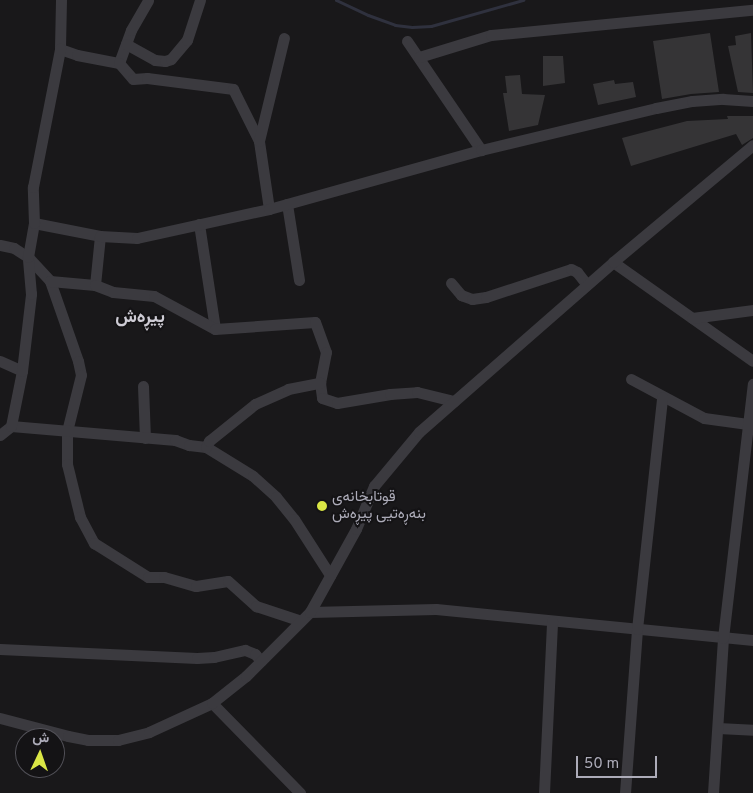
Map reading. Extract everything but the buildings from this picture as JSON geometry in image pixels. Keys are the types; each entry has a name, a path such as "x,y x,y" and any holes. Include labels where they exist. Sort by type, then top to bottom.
{"street":[{"path":"0,435 11,426 22,371 30,294 28,257 34,223 33,187 60,49 61,0"},
{"path":"119,63 131,30 148,0"},
{"path":"126,44 155,60 165,61 171,59 187,40 200,0"},
{"path":"420,56 491,35 753,10"},
{"path":"259,141 284,38"},
{"path":"407,41 420,56 481,150"},
{"path":"60,49 77,55 119,63 133,79 147,78 233,89 259,141 269,209"},
{"path":"34,223 100,236 138,238 269,209 481,150 692,101 724,99 753,101"},
{"path":"0,718 88,740 118,740 149,732 180,716 212,703 261,661 310,612 356,529 374,486 419,432 586,285 753,145"},
{"path":"287,204 299,280"},
{"path":"199,224 216,329"},
{"path":"95,284 100,236"},
{"path":"0,245 14,248 28,257 50,281 81,376 67,431 67,464 70,483 80,517 94,543 148,576 164,577 196,586 228,581 256,606 301,621"},
{"path":"613,262 753,361"},
{"path":"451,283 461,295 472,299 486,297 571,269 577,272 586,285"},
{"path":"50,281 95,284 114,292 154,296 216,329 315,322 326,352 320,383 322,398 337,403 390,394 417,392 454,401"},
{"path":"692,318 753,310"},
{"path":"0,361 22,371"},
{"path":"631,379 704,418 748,424"},
{"path":"206,447 210,441 255,404 288,389 320,383"},
{"path":"713,793 723,638 753,384"},
{"path":"143,386 145,438"},
{"path":"626,793 637,629 662,397"},
{"path":"11,426 175,440 189,445 206,447 253,476 276,497 294,519 330,575"},
{"path":"310,612 436,609 753,640"},
{"path":"544,793 552,621"},
{"path":"0,649 197,658 214,657 245,650 255,654 261,661"},
{"path":"212,703 300,793"},
{"path":"718,728 753,730"}],"waterway":[{"path":"336,0 395,25 412,27 431,26 523,0"}],"place":[{"name":"قوتابخانەی بنەڕەتیی پیڕەش","path":"322,506"}],"district":[{"name":"پیڕەش","path":"140,318"}]}
